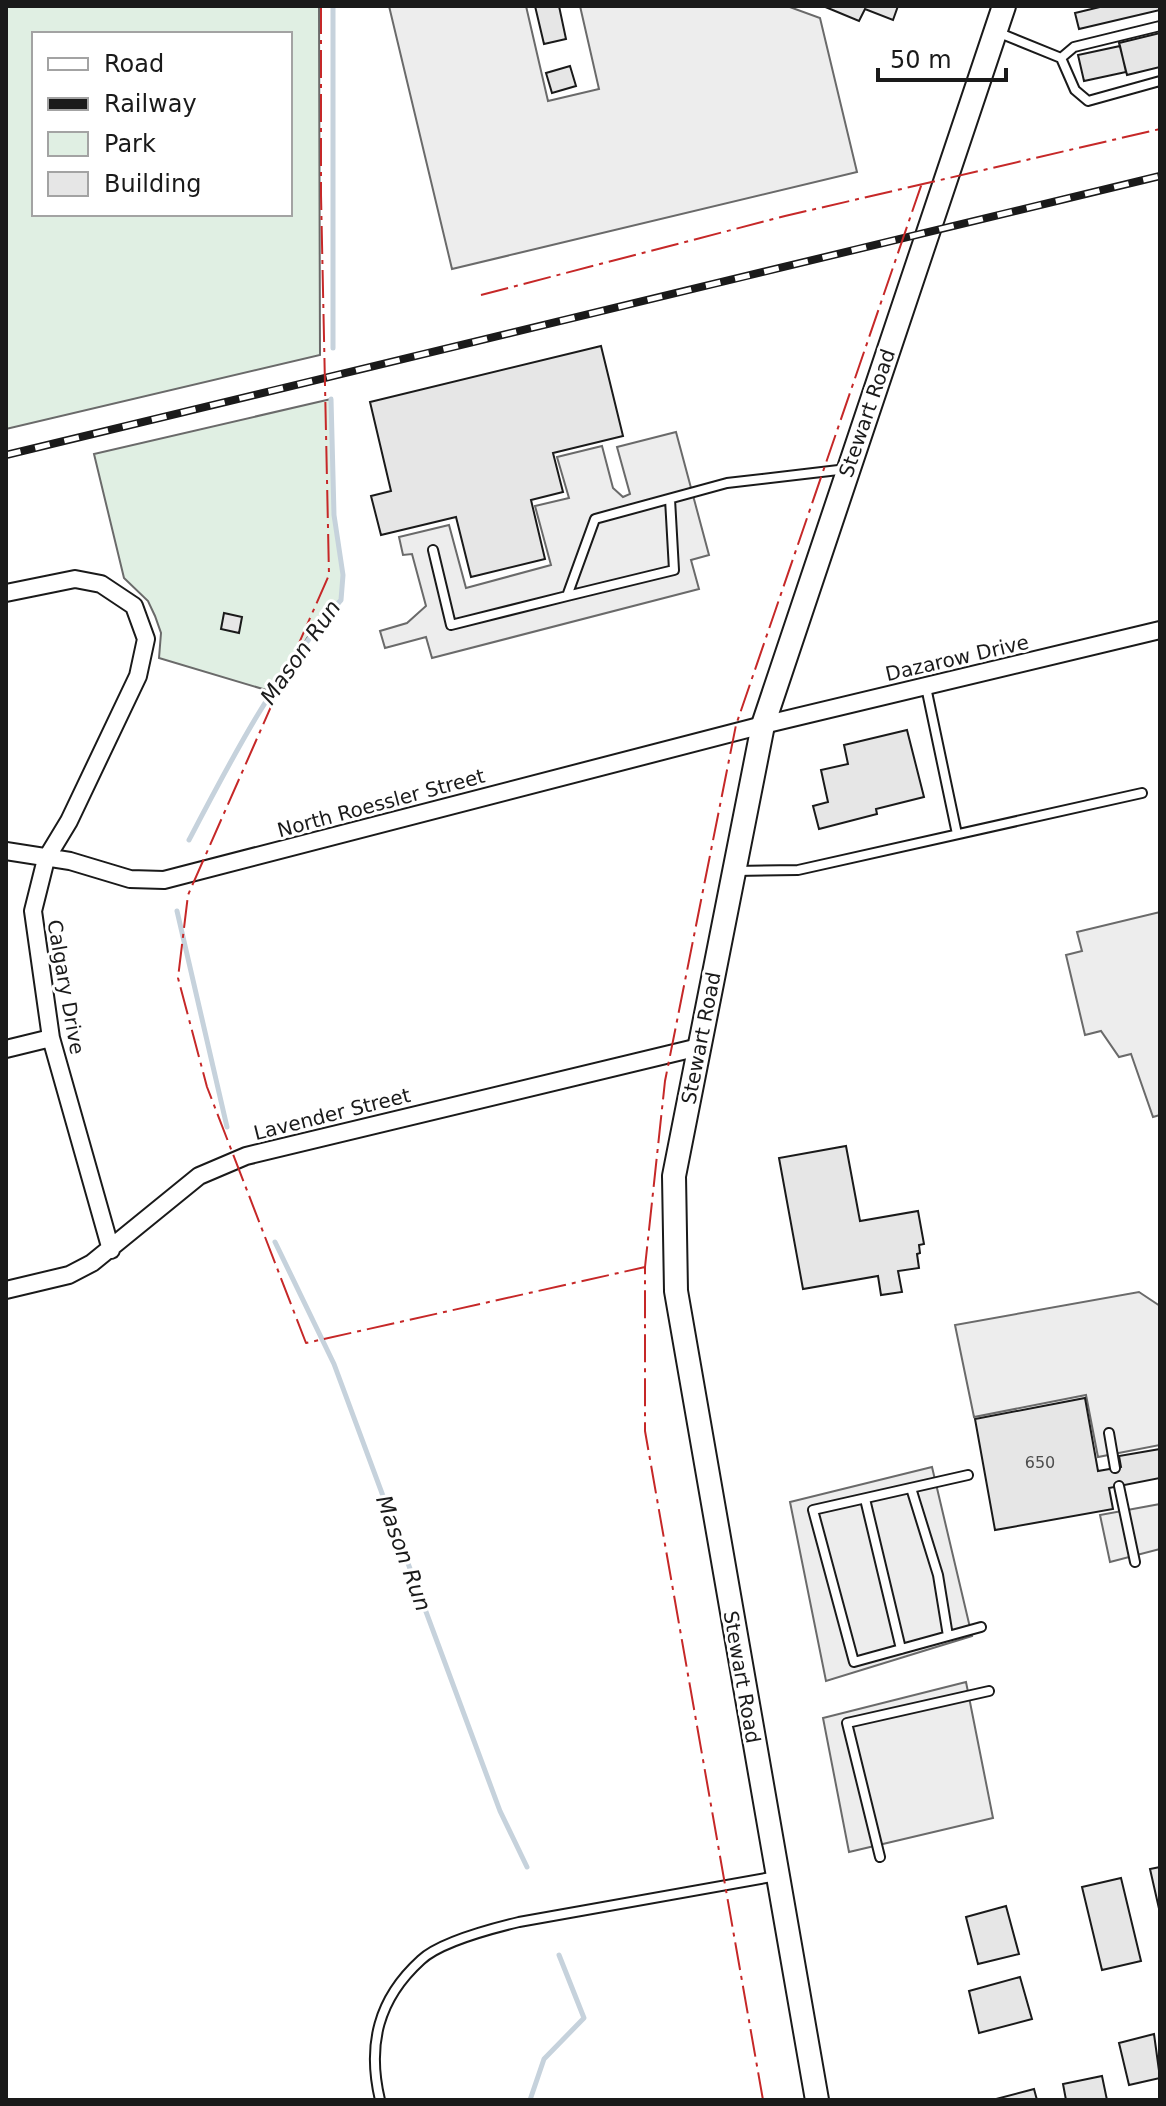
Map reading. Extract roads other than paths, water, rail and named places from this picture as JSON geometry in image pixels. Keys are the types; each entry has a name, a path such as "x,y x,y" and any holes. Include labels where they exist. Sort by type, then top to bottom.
{"street":[{"name":"Stewart Road","path":"817,2100 676,1291 674,1176 763,725 1004,6"},
{"name":"Calgary Drive","path":"6,593 75,579 101,584 134,606 146,639 138,676 69,821 46,859 33,911 51,1038 111,1250"},
{"name":"Dazarow Drive","path":"763,725 1160,630"},
{"name":"North Roessler Street","path":"6,851 70,861 130,879 164,880 763,725"},
{"path":"6,1049 51,1038"},
{"name":"Lavender Street","path":"6,1290 69,1275 111,1250 199,1176 246,1156 699,1047"}],"lane":[{"path":"1061,58 1074,47 1160,26"},
{"path":"996,32 1061,58 1075,90 1088,101 1160,81"},
{"path":"567,596 595,519 727,483 848,469"},
{"path":"433,550 451,625 674,570 670,499"},
{"path":"925,686 957,834"},
{"path":"734,871 798,870 1142,793"},
{"path":"1109,1433 1115,1468"},
{"path":"968,1475 813,1510 854,1662 981,1627"},
{"path":"1119,1486 1135,1562"},
{"path":"911,1488 938,1575 948,1636"},
{"path":"865,1499 901,1649"},
{"path":"880,1857 847,1723 989,1691"},
{"path":"380,2100 373,2071 374,2035 387,2004 422,1958 481,1931 519,1922 777,1876"}],"waterway":[{"name":"Mason Run","path":"333,6 333,348"},
{"name":"Mason Run","path":"189,840 276,686 341,600 343,575 334,515 331,399"},
{"name":"Mason Run","path":"177,911 227,1127"},
{"name":"Mason Run","path":"275,1242 334,1364 500,1811 527,1867"},
{"name":"Mason Run","path":"530,2100 544,2059 584,2018 559,1955"}],"railway":[{"path":"6,455 1160,176"}]}
